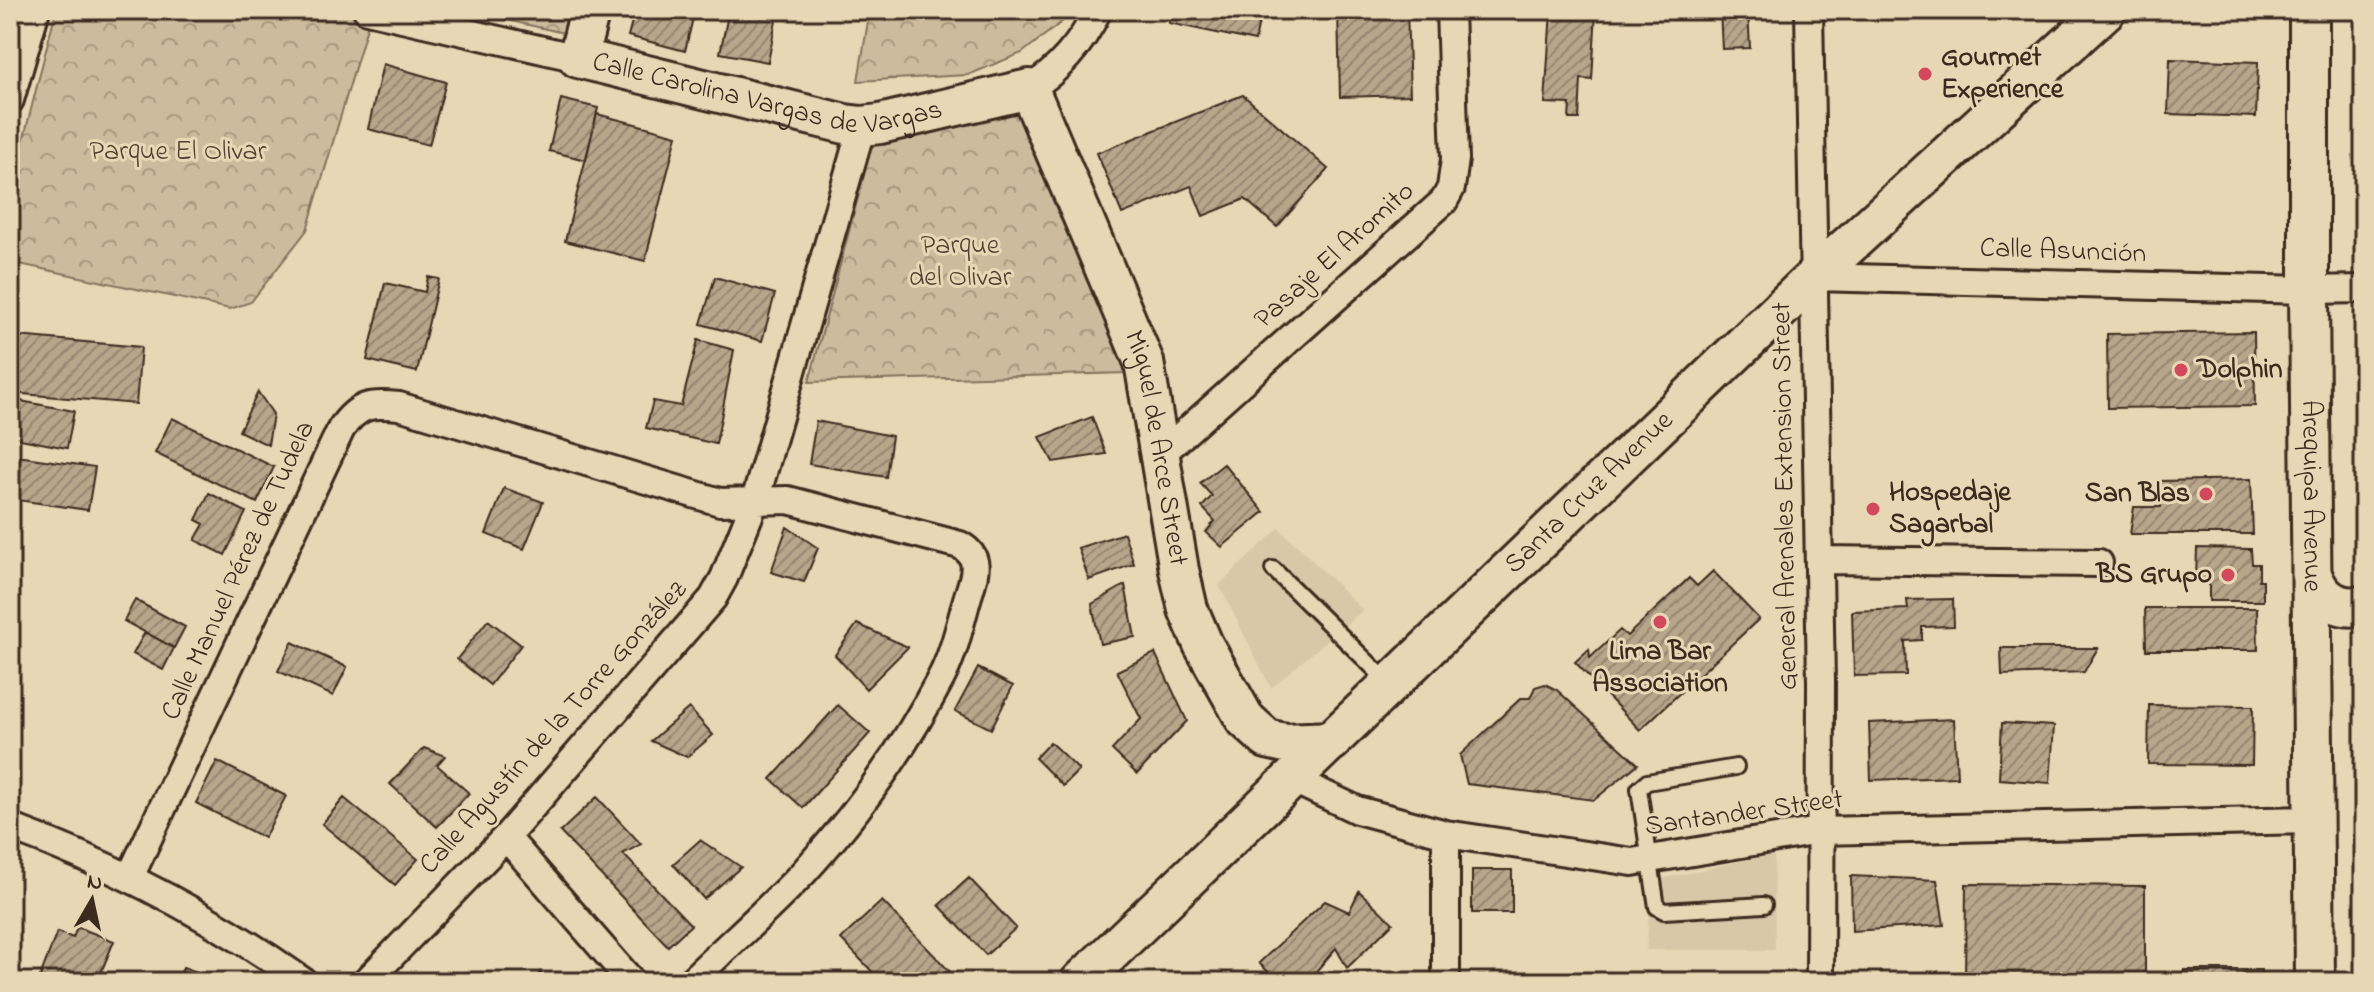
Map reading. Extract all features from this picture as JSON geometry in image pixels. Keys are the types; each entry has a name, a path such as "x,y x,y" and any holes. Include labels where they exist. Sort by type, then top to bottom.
{"main road":[{"path":"578,58 590,10"},
{"name":"Santa Cruz Avenue","path":"1080,982 1814,277 2106,10"},
{"name":"Arequipa Avenue","path":"2309,10 2315,982"},
{"name":"Calle Carolina Vargas de Vargas","path":"578,58 862,126 1029,89"},
{"name":"Miguel de Arce Street","path":"1029,89 1137,342 1148,382 1179,570 1188,609 1203,644 1254,730 1267,739 1285,743 1332,741"},
{"path":"2313,577 2323,595 2334,603 2347,607 2364,605"}],"street":[{"path":"1029,89 1059,68 1098,10"},
{"name":"Pasaje El Aromito","path":"1160,455 1444,201 1451,188 1455,159 1450,10"},
{"name":"General Arenales Extension Street","path":"1809,10 1820,560 1820,982"},
{"name":"Calle Carolina Vargas de Vargas","path":"379,11 578,58"},
{"path":"10,100 26,20"},
{"name":"Calle Agustín de la Torre González","path":"366,982 506,837 713,598 755,501 862,126"},
{"name":"Calle Asunción","path":"1814,277 2364,289"},
{"name":"Calle Manuel Pérez de Tudela","path":"130,877 341,429 351,415 363,407 380,404 399,406 720,502 788,500 960,545 972,554 975,570 959,631 942,677 888,764 846,821 802,873 690,982"},
{"path":"1820,560 2099,563"},
{"name":"Santander Street","path":"1292,779 1357,810 1446,834 1632,862 1819,831 2313,820"},
{"path":"10,827 130,877 236,936 304,982"},
{"path":"1446,834 1446,982"},
{"path":"506,837 632,982"}],"lane":[{"path":"1273,569 1391,685"},
{"path":"1736,767 1647,782 1639,789 1657,907 1664,911 1764,905"}],"shaded area":[{"path":"1279,528 1363,610 1271,688 1219,585"},
{"path":"1774,854 1775,950 1646,950 1652,881"}],"green space":[{"name":"Parque El Olivar","path":"56,10 372,10 307,230 251,302 230,309 10,262 10,193"},
{"path":"463,10 571,10 564,33"},
{"path":"870,10 1077,10 1022,53 968,75 858,81"},
{"name":"Parque del Olivar","path":"1024,108 1126,373 809,382 876,130"}],"building":[{"path":"635,10 695,10 685,51 628,36"},
{"path":"729,10 778,10 768,62 720,53"},
{"path":"1171,10 1261,12 1255,41 1169,23"},
{"path":"1338,10 1407,10 1410,95 1340,97"},
{"path":"1551,10 1596,10 1592,80 1581,79 1579,119 1569,119 1570,104 1545,103"},
{"path":"1720,10 1748,10 1750,48 1722,49"},
{"path":"2170,59 2258,62 2256,117 2168,114"},
{"path":"383,64 446,82 429,145 368,129"},
{"path":"1243,95 1328,169 1277,227 1245,199 1203,216 1191,186 1122,214 1097,153"},
{"path":"561,99 598,108 586,160 549,151"},
{"path":"597,114 677,135 645,261 565,241"},
{"path":"428,277 439,279 417,372 367,360 385,283 425,292"},
{"path":"715,277 775,294 762,341 701,324"},
{"name":"Dolphin","path":"2254,332 2255,406 2108,408 2107,334"},
{"path":"17,336 141,347 136,404 12,393"},
{"path":"698,340 734,350 716,444 646,428 653,401 681,406"},
{"path":"258,392 273,414 268,445 239,431"},
{"path":"10,399 74,411 67,448 10,437"},
{"path":"1092,417 1106,454 1053,462 1040,437"},
{"path":"172,418 274,467 257,503 155,453"},
{"path":"816,421 892,436 886,477 809,464"},
{"path":"10,455 95,467 88,510 10,499"},
{"path":"1224,464 1264,512 1222,547 1206,532 1215,521 1202,507 1212,496 1200,483"},
{"name":"San Blas","path":"2251,479 2253,534 2130,534 2134,507 2161,507 2160,481"},
{"path":"504,488 543,502 524,549 486,534"},
{"path":"209,493 246,512 225,555 195,540 204,524 196,520"},
{"path":"787,527 818,548 804,582 771,572"},
{"path":"1124,533 1134,564 1089,580 1078,548"},
{"name":"BS Grupo","path":"2197,548 2251,549 2252,564 2259,564 2259,580 2263,580 2263,601 2209,601 2209,579 2196,579"},
{"path":"1713,571 1759,619 1640,730 1575,662 1589,649 1590,658 1620,630 1627,636 1689,578 1697,586"},
{"path":"1125,585 1135,637 1100,644 1092,604"},
{"path":"1953,599 1954,626 1922,627 1922,640 1905,641 1906,675 1854,676 1852,611 1908,609 1907,600"},
{"path":"135,600 185,627 174,648 124,621"},
{"path":"2145,608 2257,608 2258,650 2146,650"},
{"path":"488,620 521,645 490,685 457,659"},
{"path":"857,624 908,647 866,689 835,655"},
{"path":"145,632 174,648 163,670 133,654"},
{"path":"292,642 347,667 333,696 278,671"},
{"path":"2001,648 2098,648 2084,672 2002,675"},
{"path":"1155,653 1187,721 1137,774 1112,750 1141,719 1117,671"},
{"path":"978,668 1013,686 991,729 955,711"},
{"path":"1545,684 1557,690 1638,764 1594,800 1467,784 1460,755 1521,698 1530,698 1535,687"},
{"path":"838,705 870,733 803,808 771,779"},
{"path":"2149,705 2253,706 2252,765 2148,764"},
{"path":"689,708 713,735 687,757 651,741"},
{"path":"1954,719 1957,777 1871,780 1869,723"},
{"path":"2002,723 2054,726 2050,783 1999,779"},
{"path":"1050,742 1079,770 1063,786 1035,758"},
{"path":"424,748 445,756 437,765 469,793 437,827 390,784"},
{"path":"217,761 286,796 264,838 196,803"},
{"path":"597,797 641,844 623,854 691,925 668,946 560,832"},
{"path":"344,798 418,859 395,885 322,824"},
{"path":"700,840 741,867 704,899 673,864"},
{"path":"1472,870 1512,870 1512,913 1472,913"},
{"path":"1851,876 1937,880 1944,925 1852,931"},
{"path":"969,878 1016,928 986,955 939,905"},
{"path":"1966,884 2145,886 2145,982 1965,982"},
{"path":"1359,891 1393,923 1347,968 1336,948 1307,982 1279,982 1259,963 1325,901 1349,912"},
{"path":"882,901 958,980 882,982 841,939"},
{"path":"77,927 114,941 97,982 38,982 57,932 73,938"},
{"path":"183,967 225,982 178,982"},
{"path":"2184,970 2261,970 2261,982 2184,982"},
{"path":"540,972 549,982 534,982"},
{"path":"1478,976 1503,976 1503,982 1478,982"}],"place":[{"name":"Gourmet Experience","path":"1925,74"},
{"name":"Dolphin","path":"2181,370"},
{"name":"San Blas","path":"2206,494"},
{"name":"Hospedaje Sagarbal","path":"1873,509"},
{"name":"BS Grupo","path":"2228,575"},
{"name":"Lima Bar Association","path":"1660,622"}]}
